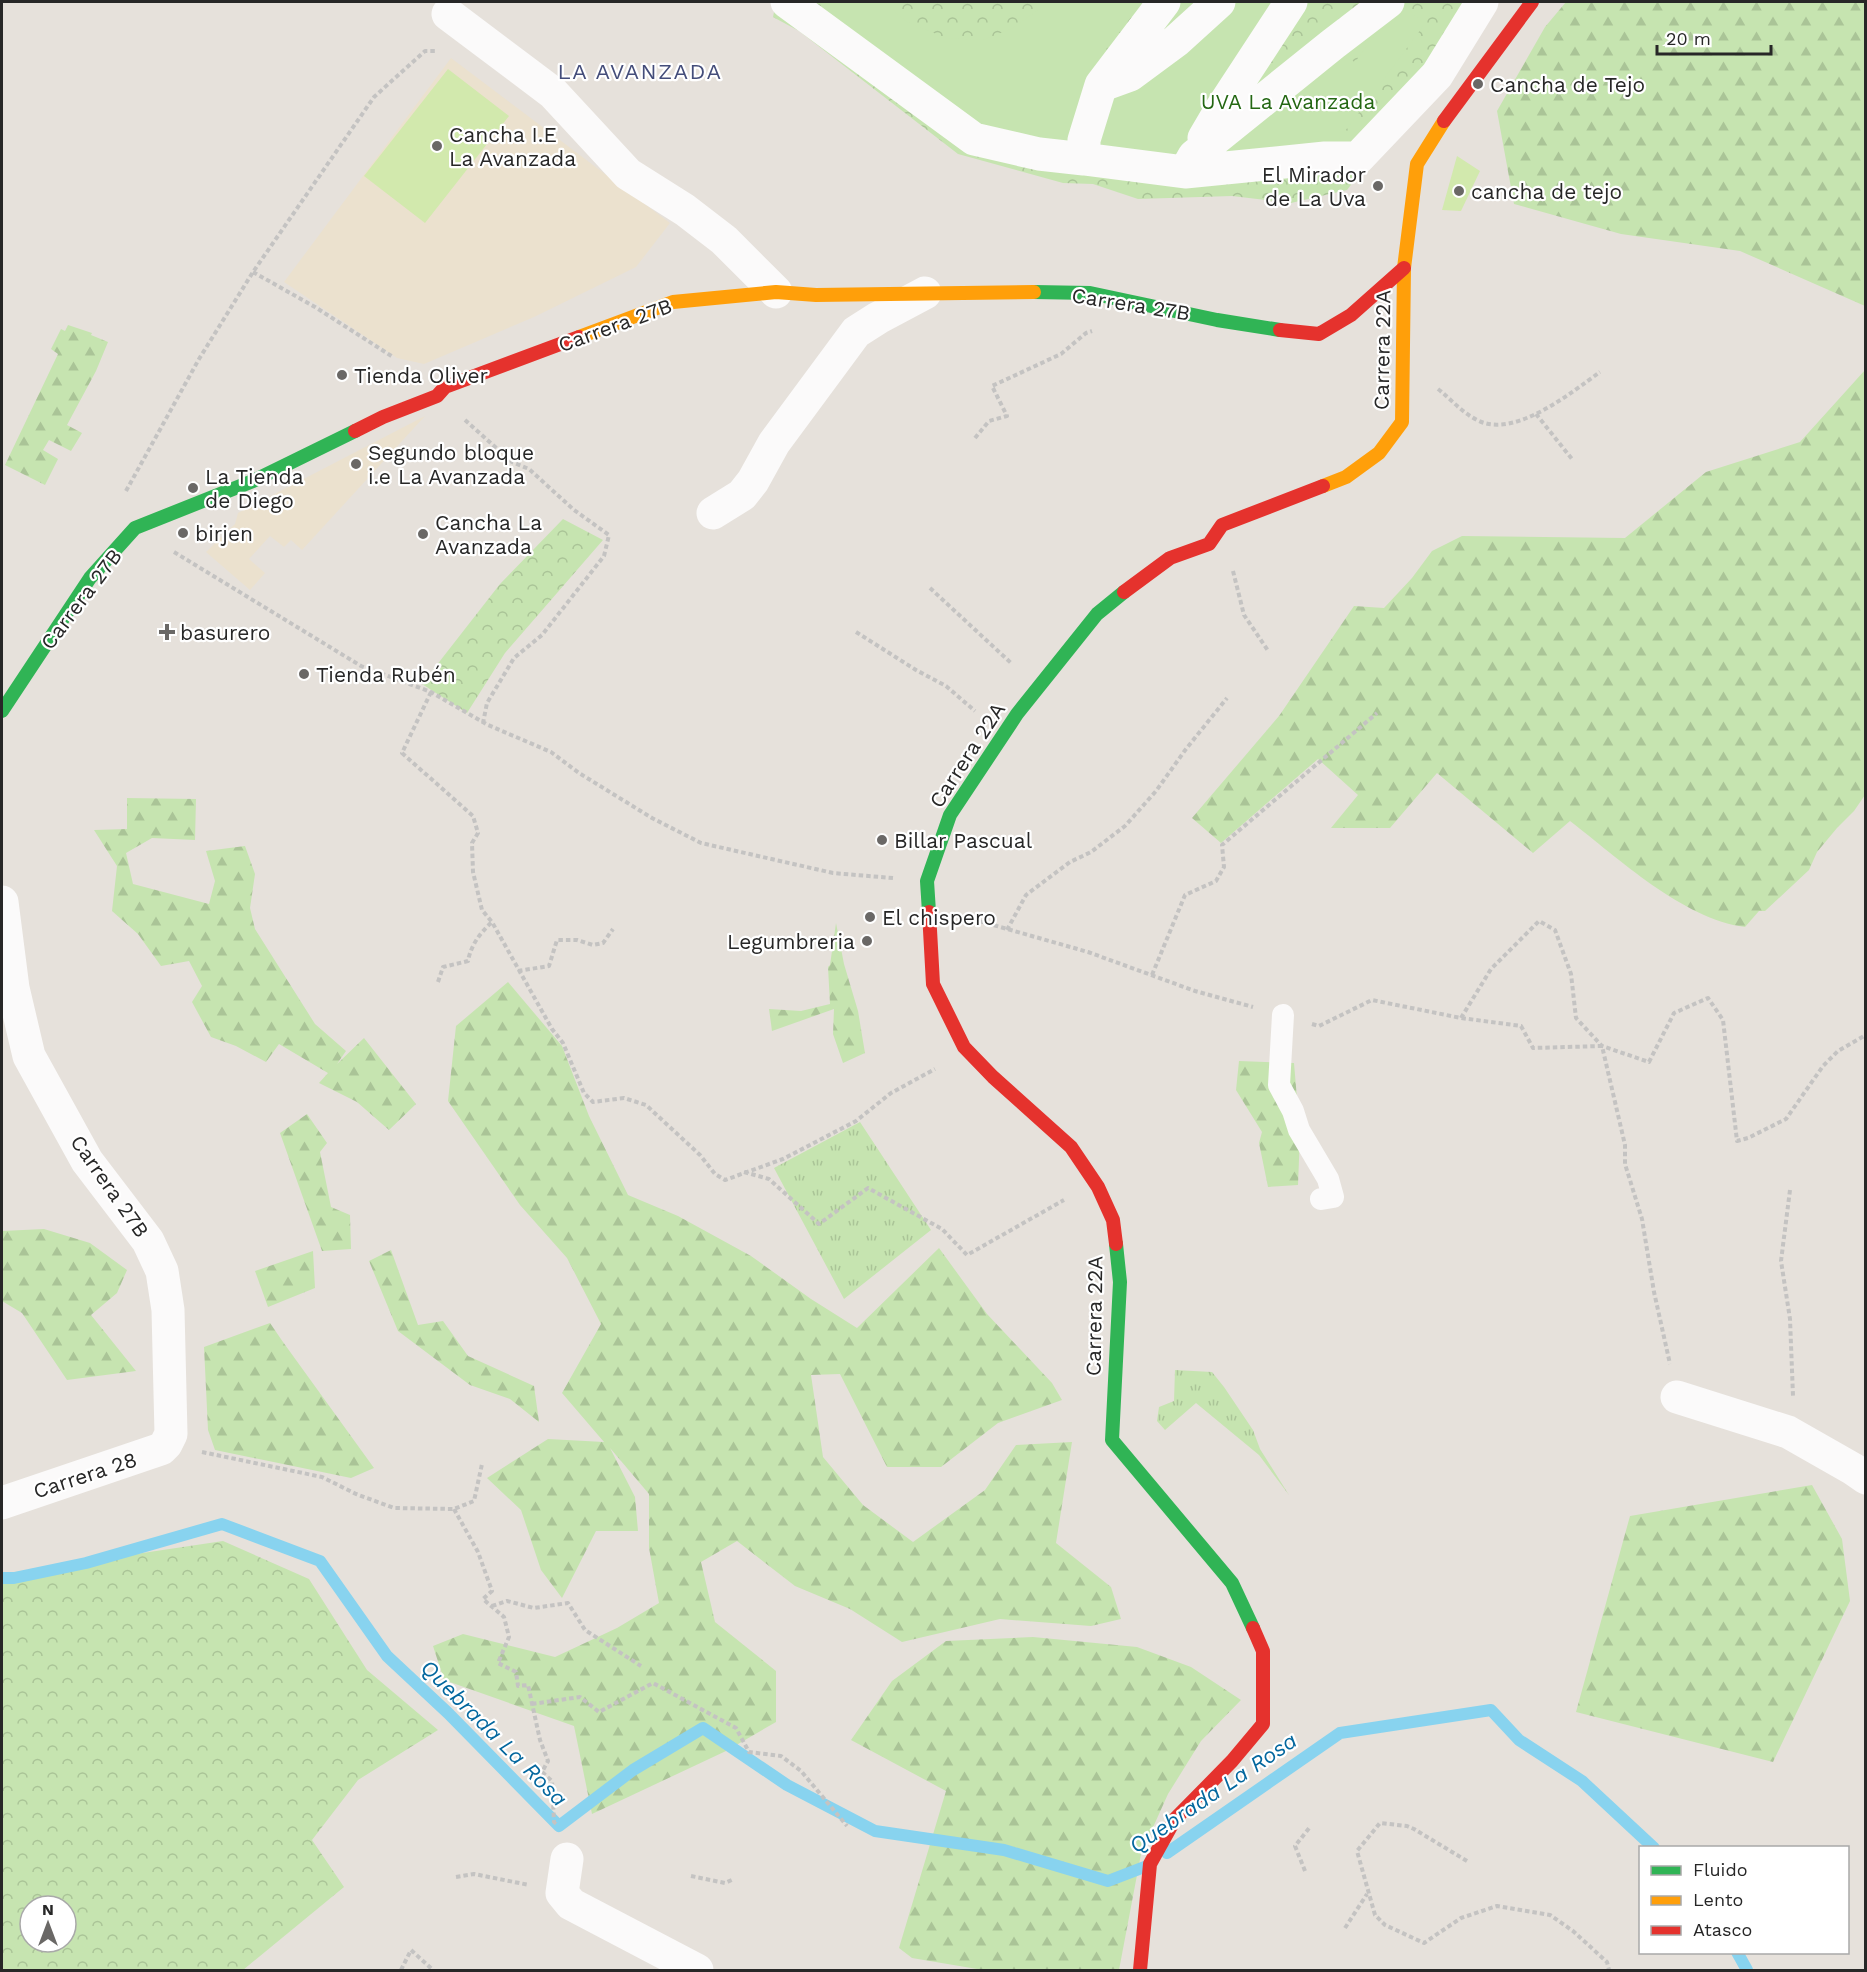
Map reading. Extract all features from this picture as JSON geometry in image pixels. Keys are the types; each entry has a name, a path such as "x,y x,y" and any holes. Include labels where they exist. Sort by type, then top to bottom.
{"street":[{"path":"787,2 974,139 1039,154 1084,159 1190,164 1358,158 1437,75 1482,2"},
{"path":"1084,159 1084,140 1101,85 1164,2"},
{"path":"1101,85 1130,75 1176,41 1219,2"},
{"path":"1190,164 1221,109 1291,2"},
{"path":"1190,164 1333,44 1388,2"},
{"name":"Carrera 22A","path":"1140,1971 1150,1864 1175,1819 1232,1761 1263,1724 1263,1652 1232,1583 1112,1440 1120,1282 1113,1220 1098,1187 1071,1147 993,1077 964,1047 933,984 927,881 950,815 1003,734 1097,614 1170,558 1209,544 1222,525 1346,477 1379,453 1402,422 1404,268 1417,164 1450,111 1532,2"},
{"path":"448,14 553,93 628,174 685,210 724,240 776,292"},
{"name":"Carrera 27B","path":"2,711 90,578 135,528 253,481 383,417 437,396 445,387 673,302 776,292 816,295 1090,293 1217,320 1289,332 1319,334 1351,315 1404,268"},
{"path":"714,513 742,495 753,481 774,443 856,332 925,293"},
{"name":"Carrera 27B","path":"2,902 13,988 29,1056 87,1161 148,1241 162,1271 168,1321 171,1434 166,1444"},
{"path":"1677,1396 1788,1432 1866,1478"},
{"name":"Carrera 28","path":"2,1503 144,1456 161,1449 166,1444"},
{"path":"567,1875 571,1904 697,1971"}],"lane":[{"path":"1283,1015 1279,1085 1293,1111 1299,1130 1328,1179 1333,1197 1322,1199"}],"path":[{"path":"122,499 199,359 253,272 374,97 424,51 450,52 485,43"},
{"path":"253,272 315,307 393,357"},
{"path":"975,438 989,421 1007,416 992,386 1061,354 1086,333 1096,330"},
{"path":"1404,363 1449,398 1457,407 1481,423 1498,424 1515,422 1536,414 1600,372"},
{"path":"437,396 512,462 529,469 574,510 609,535 604,556 542,635 514,658 487,703 483,723"},
{"path":"1536,414 1572,459"},
{"path":"135,528 361,666 431,692 483,723 550,752 579,773 643,812 701,843 832,873 927,881"},
{"path":"1216,535 1233,572 1244,615 1269,652"},
{"path":"930,588 1038,688"},
{"path":"856,632 946,686 1003,734"},
{"path":"431,692 402,753 473,816 478,833 472,843 473,872 482,910 492,922 552,1029 563,1043 584,1093 592,1101 624,1098 646,1105 700,1155 715,1174 725,1180 783,1159 856,1121 891,1093 931,1071 964,1047"},
{"path":"1007,930 1026,895 1070,862 1091,852 1125,826 1156,791 1227,698"},
{"path":"1152,975 1185,895 1216,881 1224,867 1222,845 1377,712"},
{"path":"928,906 1088,952 1196,991 1319,1026 1372,1000 1461,1018 1521,1026 1533,1048 1602,1046 1649,1062 1674,1012 1708,998 1723,1020 1737,1141 1786,1119 1823,1066 1838,1051 1866,1035"},
{"path":"1461,1018 1491,969 1539,921 1555,930 1571,974 1576,1018 1602,1046 1625,1145 1625,1164 1642,1219 1654,1292 1677,1396"},
{"path":"438,982 443,967 468,961 470,950 492,922"},
{"path":"518,971 549,966 557,940 578,940 592,945 603,943 613,929"},
{"path":"744,1172 769,1179 819,1224 868,1188 942,1229 967,1255 1072,1196 1071,1147"},
{"path":"1788,1432 1794,1410 1790,1320 1781,1261 1790,1190"},
{"path":"166,1444 322,1477 356,1494 394,1508 454,1509 474,1501 482,1464"},
{"path":"454,1509 478,1552 492,1591 483,1599 504,1617 509,1637 498,1663 516,1672 518,1686 528,1685 540,1740 548,1761 542,1772 552,1781 554,1822 571,1834 559,1848 567,1875 524,1884 474,1875 456,1877"},
{"path":"491,1606 507,1601 534,1608 568,1603 585,1630 641,1666"},
{"path":"532,1704 580,1697 599,1712 653,1683 736,1728 749,1752 781,1756 801,1770 847,1826"},
{"path":"1467,1861 1414,1829 1380,1823 1357,1851 1375,1915 1385,1925 1424,1943 1461,1918 1497,1906 1550,1915 1607,1962 1609,1971"},
{"path":"1305,1871 1295,1846 1310,1827"},
{"path":"691,1876 725,1883 734,1879"},
{"path":"1345,1928 1368,1893"},
{"path":"401,1971 411,1950 433,1971"}],"shaded area":[{"path":"451,58 670,223 636,267 534,317 424,364 397,358 284,282"},
{"name":"Segundo bloque i.e La Avanzada","path":"425,416 302,550 291,540 284,547 270,536 249,559 265,573 250,590 206,552 235,524 238,513"}],"green space":[{"name":"UVA La Avanzada","path":"776,2 1480,2 1377,151 1347,190 1291,203 1232,196 1138,199 1093,184 1063,183 958,154 799,31 773,17"},
{"path":"823,2 884,2 907,22 946,38 983,40 1013,28 1049,2 1143,2 1085,76 1077,148 997,136 818,10"},
{"path":"1180,2 1209,2 1137,48"},
{"path":"1238,2 1286,2 1175,167 1091,153 1096,119 1125,90"},
{"path":"1566,2 1865,2 1865,306 1740,251 1621,234 1514,204 1497,111 1545,27"},
{"path":"1408,8 1424,25 1325,158 1185,172 1334,52 1355,62 1384,23"},
{"name":"Cancha I.E La Avanzada","path":"448,69 509,116 425,223 364,176"},
{"name":"cancha de tejo","path":"1457,156 1480,171 1461,211 1442,210"},
{"path":"68,325 92,333 91,335 108,342 96,371 67,425 82,433 71,451 49,440 43,450 58,459 45,485 5,465 58,354 51,349 61,329 65,331"},
{"path":"1865,370 1865,795 1854,811 1817,852 1809,870 1765,911 1759,911 1745,927 1722,922 1675,900 1630,869 1570,821 1533,853 1437,773 1390,828 1331,828 1358,795 1318,759 1221,843 1192,818 1279,716 1354,606 1384,608 1412,578 1432,551 1462,536 1625,538 1706,472 1800,442"},
{"path":"563,519 603,540 505,653 467,713 422,684 500,584"},
{"path":"127,798 196,799 195,840 152,838 126,853 133,884 209,904 215,881 206,851 245,846 255,874 250,908 255,929 315,1024 346,1051 337,1064 364,1038 416,1104 389,1130 357,1102 319,1083 328,1073 279,1044 266,1062 236,1046 211,1037 192,1002 202,986 189,961 161,966 138,934 112,911 117,866 94,830 127,829"},
{"path":"836,923 844,964 858,1011 865,1053 843,1063 833,1034 834,1009 772,1031 769,1009 801,1011 830,1004 828,967"},
{"path":"508,982 562,1046 589,1116 628,1195 678,1216 751,1256 811,1299 857,1328 939,1248 987,1314 1052,1383 1062,1400 998,1423 941,1467 887,1467 840,1374 811,1375 823,1457 863,1505 913,1542 985,1490 1016,1445 1072,1442 1056,1543 1111,1587 1121,1619 1091,1626 1000,1619 902,1642 850,1609 795,1586 737,1541 701,1562 715,1622 776,1671 776,1722 726,1751 592,1814 574,1726 444,1680 433,1646 463,1634 555,1657 617,1628 659,1603 649,1548 649,1494 610,1448 635,1497 638,1531 596,1531 562,1598 541,1570 521,1510 487,1478 548,1439 604,1442 562,1393 601,1324 567,1258 520,1205 448,1101 456,1026"},
{"path":"1239,1061 1294,1063 1300,1134 1298,1185 1268,1187 1259,1143 1262,1132 1236,1090"},
{"path":"307,1114 327,1143 320,1152 331,1207 350,1215 351,1249 322,1251 280,1133"},
{"path":"860,1122 931,1230 844,1299 774,1168"},
{"path":"44,1229 90,1243 127,1270 117,1293 91,1315 136,1371 67,1380 22,1313 2,1301 2,1231"},
{"path":"391,1250 418,1325 443,1321 468,1356 534,1386 539,1422 510,1399 470,1385 398,1331 369,1261"},
{"path":"313,1251 315,1288 268,1307 255,1271"},
{"path":"270,1323 374,1468 351,1478 215,1450 208,1430 204,1347"},
{"path":"1175,1370 1212,1372 1253,1430 1260,1449 1289,1495 1259,1455 1196,1403 1165,1430 1157,1421 1159,1407 1174,1401"},
{"path":"1812,1485 1842,1539 1850,1601 1773,1762 1576,1712 1630,1516"},
{"path":"223,1541 309,1579 367,1670 438,1730 358,1780 312,1840 344,1887 243,1970 2,1970 2,1574"},
{"path":"1033,1637 1137,1647 1191,1667 1241,1700 1201,1741 1168,1794 1141,1854 1119,1970 983,1970 912,1958 899,1948 946,1791 851,1740 892,1681 946,1641"}],"waterway":[{"name":"Quebrada La Rosa","path":"2,1578 14,1578 86,1563 222,1524 320,1561 387,1656 448,1713 559,1826 633,1770 703,1728 787,1785 875,1831 1004,1850 1108,1881 1147,1866"},
{"name":"Quebrada La Rosa","path":"1167,1853 1340,1733 1491,1710 1519,1740 1582,1781 1652,1846"},
{"name":"Quebrada La Rosa","path":"1738,1954 1747,1970"}],"traffic: fast":[{"path":"1034,292 1090,293 1217,320 1280,330"},
{"path":"2,711 90,578 135,528 253,481 355,431"},
{"path":"929,912 927,881 950,815 1017,714 1097,614 1124,592"},
{"path":"1116,1244 1120,1282 1112,1440 1232,1583 1253,1628"}],"traffic: slow":[{"path":"1323,486 1346,477 1379,453 1402,422 1404,268 1417,164 1444,121"},
{"path":"579,337 673,302 776,292 816,295 1034,292"}],"traffic: jam":[{"path":"1444,121 1532,2"},
{"path":"1280,330 1319,334 1351,315 1404,268"},
{"path":"355,431 383,417 437,396 445,387 579,337"},
{"path":"1124,592 1170,558 1209,544 1222,525 1323,486"},
{"path":"929,912 933,984 964,1047 993,1077 1071,1147 1098,1187 1113,1220 1116,1244"},
{"path":"1140,1970 1150,1864 1175,1819 1232,1761 1263,1724 1263,1651 1253,1628"}],"place":[{"name":"Cancha de Tejo","path":"1478,84"},
{"name":"Cancha I.E La Avanzada","path":"437,146"},
{"name":"El Mirador de La Uva","path":"1378,186"},
{"name":"cancha de tejo","path":"1459,191"},
{"name":"Tienda Oliver","path":"342,375"},
{"name":"Segundo bloque i.e La Avanzada","path":"356,464"},
{"name":"La Tienda de Diego","path":"193,488"},
{"name":"birjen","path":"183,533"},
{"name":"Cancha La Avanzada","path":"423,534"},
{"name":"basurero","path":"167,632"},
{"name":"Tienda Rubén","path":"304,674"},
{"name":"Billar Pascual","path":"882,840"},
{"name":"El chispero","path":"870,917"},
{"name":"Legumbreria","path":"867,941"}],"district":[{"name":"LA AVANZADA","path":"640,71"}]}
